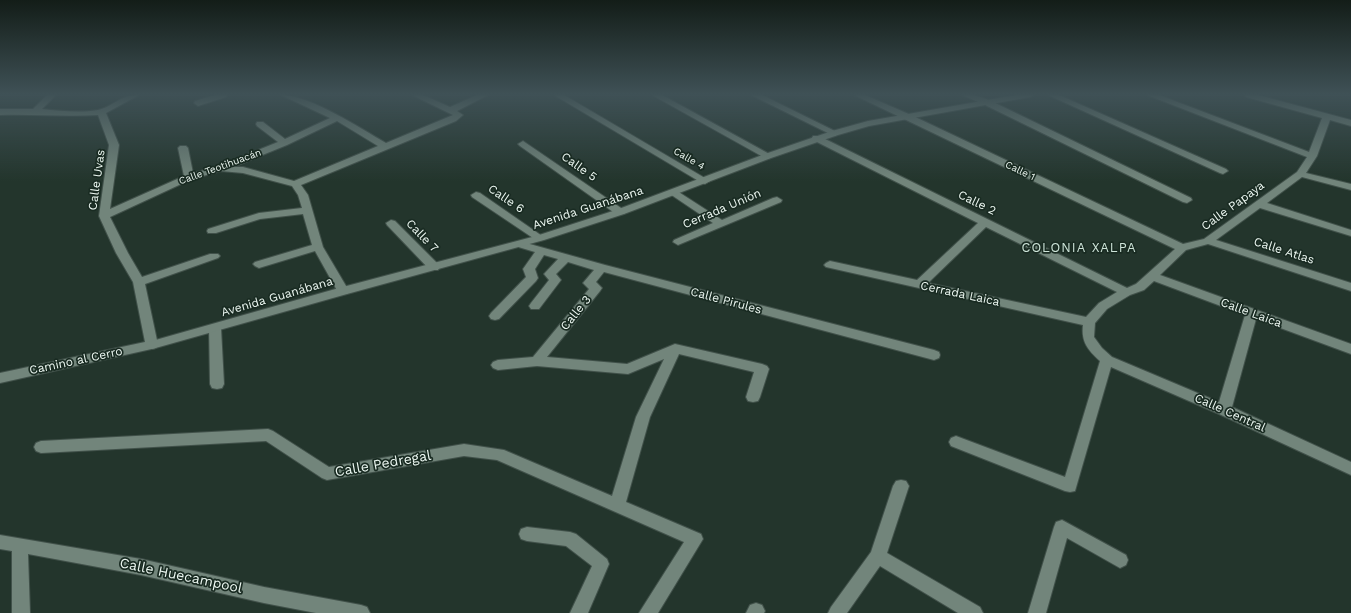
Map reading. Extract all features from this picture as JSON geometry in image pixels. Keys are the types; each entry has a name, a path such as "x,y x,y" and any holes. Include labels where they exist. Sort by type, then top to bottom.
{"street":[{"name":"Calle Uvas","path":"106,124 114,145 104,216 138,282 152,345"},
{"path":"260,124 284,143"},
{"name":"Calle Teotihuacán","path":"104,216 189,177 220,169 284,143 325,124"},
{"path":"346,124 384,146"},
{"path":"295,184 441,124"},
{"name":"Calle 4","path":"607,124 705,181"},
{"path":"709,124 768,156"},
{"path":"815,124 835,133"},
{"name":"Avenida Guanábana","path":"152,345 343,291 540,238 620,212 816,138 870,124"},
{"name":"Calle 1","path":"922,124 1182,248"},
{"path":"1030,124 1187,200"},
{"path":"1116,124 1223,171"},
{"path":"1227,124 1312,156"},
{"name":"Calle Papaya","path":"1089,322 1103,306 1126,292 1140,287 1182,248 1208,241 1300,174 1312,156 1324,124"},
{"name":"Calle 2","path":"816,138 1126,292"},
{"name":"Calle 5","path":"522,144 620,212"},
{"path":"183,148 189,177"},
{"path":"220,169 243,170 295,184 303,194 318,247 343,291"},
{"path":"1300,174 1351,188"},
{"path":"674,192 721,224"},
{"name":"Calle 6","path":"476,195 540,238"},
{"name":"Cerrada Unión","path":"678,242 777,200"},
{"path":"1259,204 1351,233"},
{"path":"212,231 259,216 308,210"},
{"path":"919,285 985,222"},
{"name":"Calle 7","path":"391,223 434,267"},
{"name":"Calle Atlas","path":"1208,241 1351,287"},
{"name":"Calle Pirules","path":"519,244 541,252 934,355"},
{"path":"259,264 318,247"},
{"path":"495,316 532,278 529,269 541,252"},
{"path":"138,282 214,256"},
{"path":"535,306 555,280 550,274 566,258"},
{"name":"Cerrada Laica","path":"830,265 1089,322"},
{"name":"Calle 3","path":"537,361 596,288 589,283 601,268"},
{"name":"Calle Laica","path":"1152,276 1351,349"},
{"path":"1224,410 1252,313"},
{"path":"956,442 1070,486 1107,360 1097,351 1088,337 1089,322"},
{"path":"215,328 217,384"},
{"name":"Camino al Cerro","path":"0,378 152,345"},
{"path":"617,505 643,418 675,349"},
{"path":"498,365 537,361 628,370 675,349 762,369 753,397"},
{"name":"Calle Central","path":"1107,360 1224,410 1351,469"},
{"name":"Calle Pedregal","path":"41,447 268,435 327,474 464,450 499,454 695,539 648,613"},
{"path":"837,613 878,556 901,486"},
{"path":"1037,613 1062,527 1120,560"},
{"path":"527,534 570,539 601,564 579,613"},
{"name":"Calle Huecampool","path":"0,542 141,567 264,595 361,613"},
{"path":"20,545 21,613"},
{"path":"878,556 974,613"}],"district":[{"name":"COLONIA XALPA","path":"1079,248"}]}
